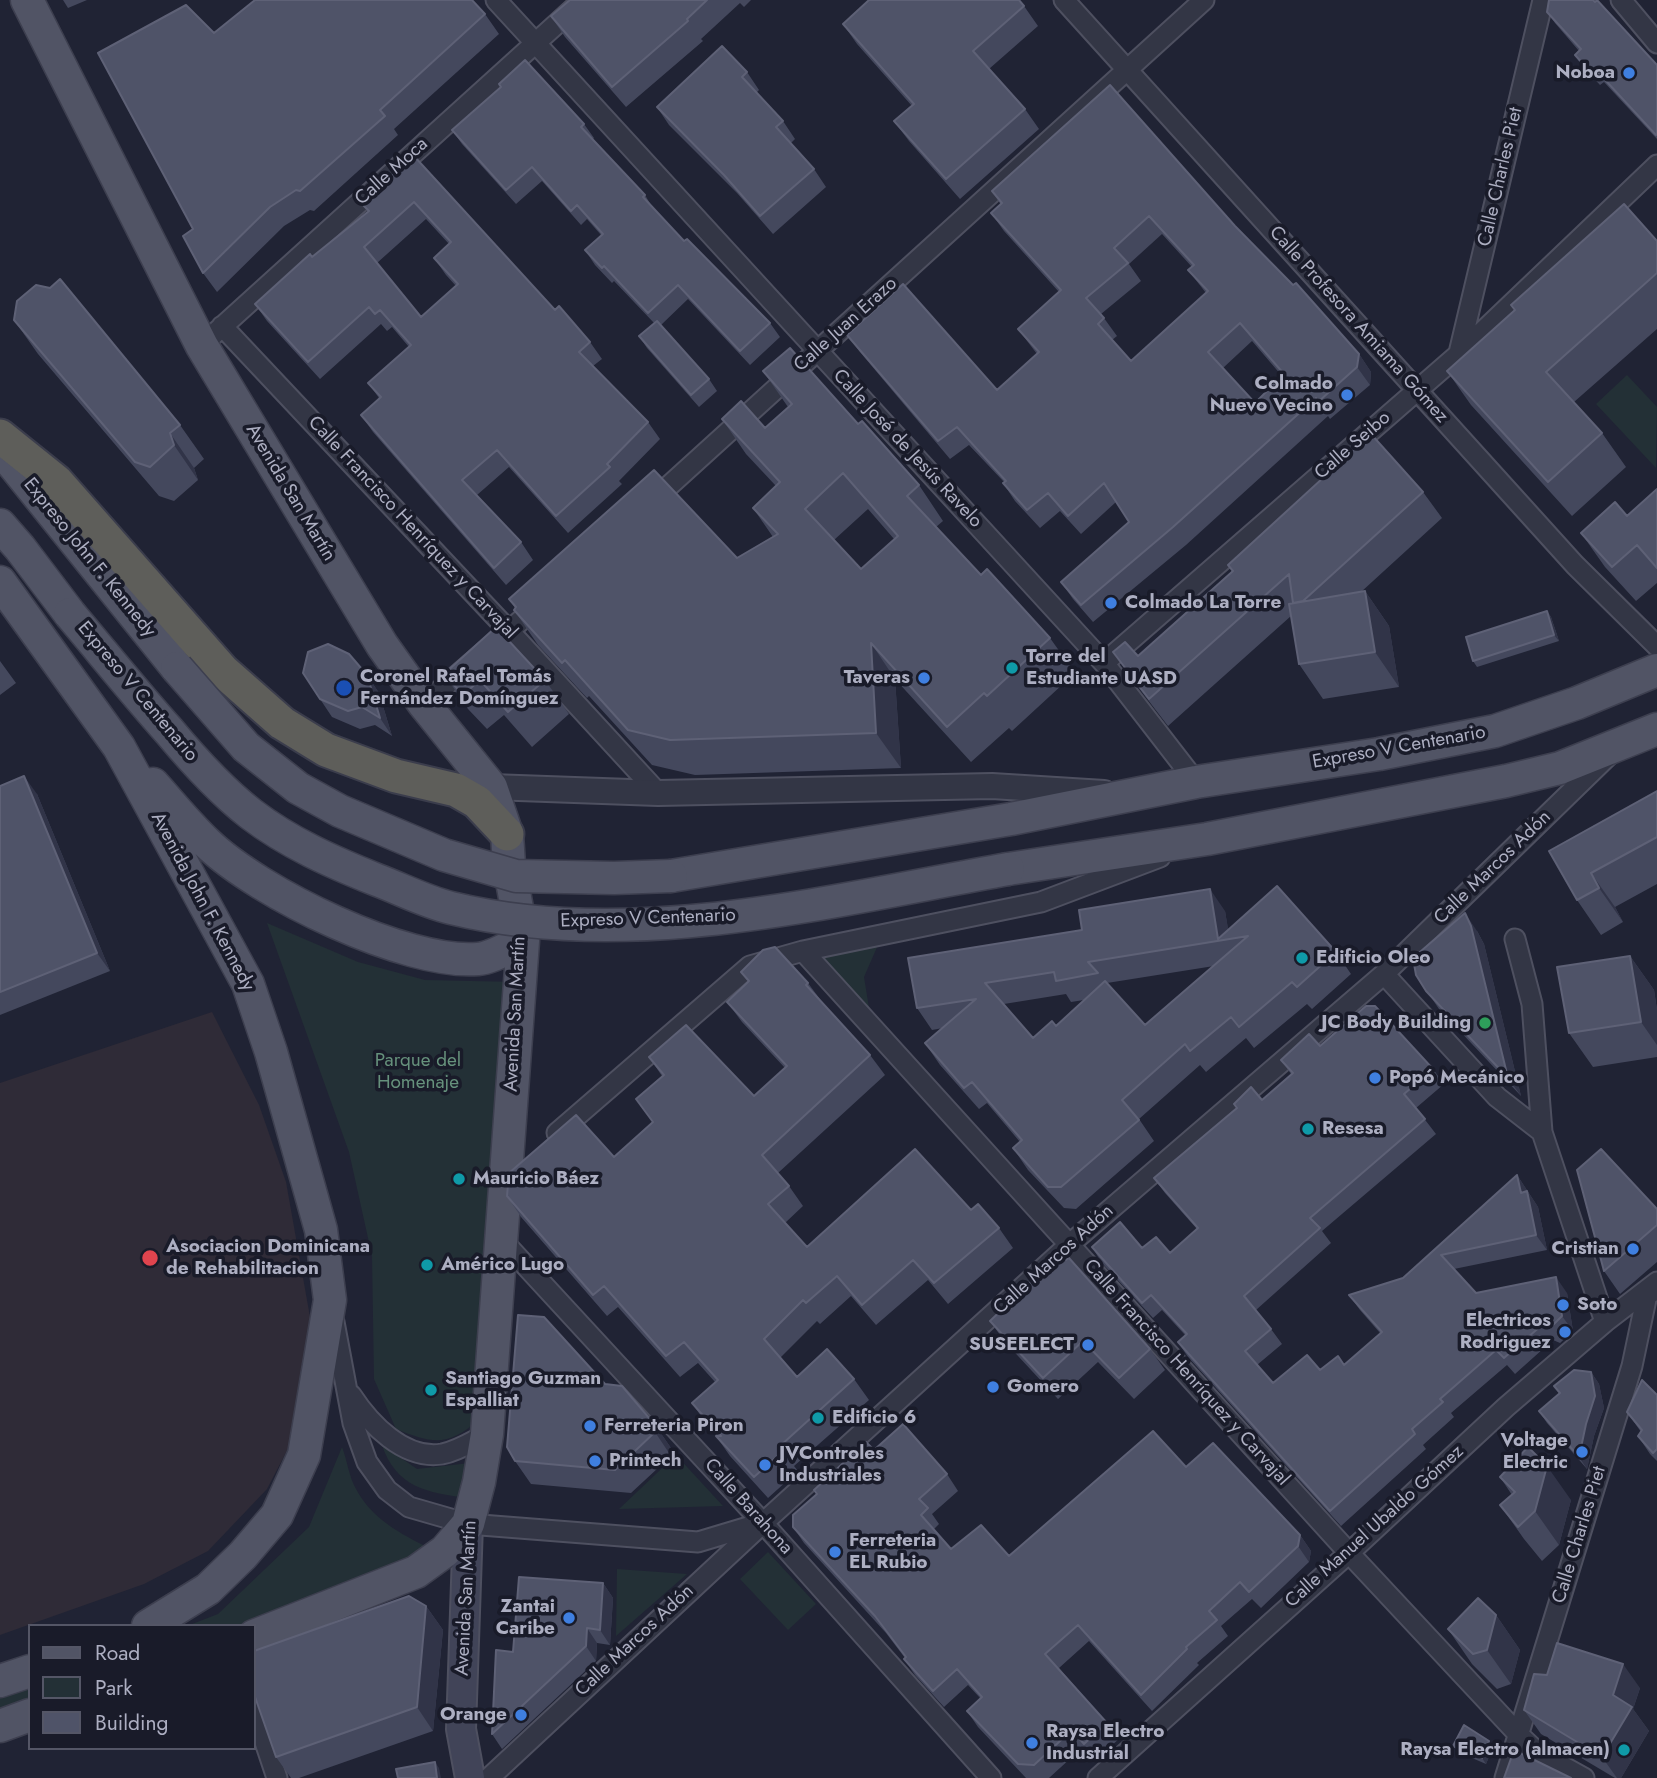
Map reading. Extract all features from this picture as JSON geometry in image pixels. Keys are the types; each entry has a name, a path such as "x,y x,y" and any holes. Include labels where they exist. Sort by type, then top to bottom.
{"highway":[{"path":"0,436 56,481 223,671 282,723 326,750 396,776 456,790 477,802 507,834"}],"main road":[{"name":"Avenida San Martín","path":"27,0 382,645 491,788 507,834 509,865 523,942 517,1169 501,1239 487,1434 468,1524 461,1729 470,1778"},
{"name":"Expreso John F. Kennedy","path":"0,448 177,668"},
{"name":"Expreso V Centenario","path":"0,525 70,614 209,778 250,813 298,846 349,869 449,908 513,919 576,925 743,916 1007,869 1207,839 1506,781 1560,768 1657,730"},
{"name":"Avenida John F. Kennedy","path":"0,582 119,747 247,984 271,1052 321,1230 330,1300 304,1455 277,1515 243,1555 208,1589 151,1624"},
{"name":"Expreso V Centenario","path":"177,668 246,747 299,788 340,811 444,855 516,876 614,878 671,876 1011,819 1196,782 1379,754 1495,731 1577,703 1657,670"},
{"path":"119,747 208,844 288,901 404,948 447,957 480,959 523,942"},
{"path":"256,1635 416,1572 445,1552 468,1524"},
{"path":"0,1681 28,1672"},
{"path":"0,1726 28,1716"}],"street":[{"name":"Calle José de Jesús Ravelo","path":"496,0 1104,663 1196,782"},
{"name":"Calle Moca","path":"212,336 583,0"},
{"name":"Calle Profesora Amiama Gómez","path":"1064,0 1575,565 1657,646"},
{"name":"Calle Juan Erazo","path":"632,520 1204,0"},
{"name":"Calle Charles Piet","path":"1459,354 1543,0"},
{"path":"1620,0 1657,43"},
{"name":"Calle Seibo","path":"1104,663 1459,354 1657,165"},
{"name":"Calle Francisco Henríquez y Carvajal","path":"212,336 510,632 658,793"},
{"path":"425,704 551,595"},
{"name":"Calle Marcos Adón","path":"489,1778 763,1523 1070,1244 1384,974 1620,744"},
{"name":"Expreso V Centenario","path":"491,788 658,793 992,786 1133,794"},
{"name":"Expreso V Centenario","path":"547,1142 750,966 803,951 1041,902 1207,839"},
{"path":"1515,939 1532,1004 1542,1132 1605,1322"},
{"name":"Calle Francisco Henríquez y Carvajal","path":"803,951 1349,1553 1519,1735 1537,1752 1584,1778"},
{"path":"1384,974 1497,1097 1542,1132"},
{"name":"Calle Barahona","path":"501,1239 763,1523 991,1778"},
{"name":"Calle Charles Piet","path":"1505,1778 1654,1290"},
{"name":"Calle Manuel Ubaldo Gómez","path":"1098,1778 1349,1553 1506,1407 1605,1322 1654,1290"},
{"path":"330,1300 344,1386 353,1423 367,1462 387,1490 409,1507 468,1524 698,1542 763,1523"},
{"path":"344,1386 366,1418 390,1437 418,1453 442,1454 487,1434"},
{"path":"256,1715 277,1778"}],"shaded area":[{"name":"Asociacion Dominicana de Rehabilitacion","path":"212,1012 259,1105 286,1182 313,1334 292,1441 267,1489 208,1551 144,1584 0,1635 0,1083"}],"green space":[{"path":"1627,375 1657,407 1656,468 1596,404"},
{"name":"Parque del Homenaje","path":"267,923 358,962 425,980 518,982 480,1419 449,1438 431,1440 396,1429 374,1379 372,1256 349,1152"},
{"path":"878,945 864,977 870,1014 819,956"},
{"path":"382,1445 417,1469 470,1463 468,1498 439,1494 405,1479 388,1459"},
{"path":"342,1447 356,1489 370,1509 388,1525 429,1548 422,1557 256,1625 192,1624 218,1614 309,1527"},
{"path":"676,1455 723,1506 619,1509"},
{"path":"768,1552 816,1604 788,1630 740,1579"},
{"path":"617,1569 687,1574 616,1636"},
{"path":"28,1684 28,1718 0,1728 0,1694"}],"building":[{"path":"255,0 472,0 485,14 380,110 385,116 300,191 296,190 270,207 203,273 183,236 193,229 98,53 186,5 214,33"},
{"path":"570,0 707,0 688,21 612,87 551,16"},
{"path":"869,0 1019,0 1024,6 973,51 1025,109 946,179 894,121 914,104 843,24"},
{"path":"1549,0 1597,0 1657,65 1656,135 1596,70 1592,74 1575,55 1581,49 1547,12"},
{"path":"722,46 747,72 742,77 783,121 776,127 814,169 760,216 657,107"},
{"path":"525,60 584,124 581,127 645,195 643,197 684,241 687,239 770,323 740,351 678,285 648,313 604,266 602,268 585,250 603,234 577,205 571,211 532,167 506,190 452,130 501,87 499,84"},
{"path":"1110,85 1235,226 1293,285 1296,283 1359,354 1357,367 1318,402 1316,398 1173,527 1081,605 1061,582 1129,522 1104,483 1068,516 1048,493 1027,510 1003,483 1006,481 957,427 938,441 847,335 903,284 997,390 1039,352 1018,329 1061,290 991,213 1002,203 992,191","holes":["1149,216 1194,265 1188,270 1208,291 1131,361 1098,324 1104,318 1086,298 1128,263 1114,248","1240,323 1284,374 1255,403 1208,352"]},
{"path":"414,156 555,310 559,306 590,342 579,352 648,422 607,464 610,467 556,516 497,450 462,480 521,542 494,568 361,415 381,397 368,383 411,345 380,310 375,314 369,307 308,362 255,304 310,254 312,257 369,211 361,203","holes":["414,202 451,242 434,258 458,284 421,317 364,247"]},
{"path":"1624,204 1657,241 1657,273 1546,372 1602,433 1548,482 1447,371 1515,310 1511,305"},
{"path":"60,279 180,425 170,433 174,445 150,467 135,462 14,320 17,301 36,285 50,288"},
{"path":"657,321 709,379 691,395 639,336"},
{"path":"790,348 858,424 862,421 919,485 907,496 981,575 987,569 1050,638 987,696 984,693 947,727 871,643 876,733 670,740 628,730 565,660 562,663 514,610 516,607 509,599 654,470 737,558 778,534 753,508 780,482 722,419 741,401 765,428 792,404 763,371","holes":["843,473 898,536 861,569 805,509"]},
{"path":"1371,434 1423,492 1303,601 1293,603 1289,574 1149,699 1113,652 1125,642 1138,656 1233,571 1228,565"},
{"path":"1657,489 1657,568 1637,545 1612,567 1581,533 1615,502 1627,516"},
{"path":"1365,591 1375,652 1299,664 1289,604"},
{"path":"1547,611 1554,635 1473,661 1466,637"},
{"path":"496,627 545,680 508,712 480,680 463,695 444,674"},
{"path":"328,644 349,654 367,675 380,718 362,707 348,711 320,699 303,673 308,652"},
{"path":"24,776 97,953 0,992 0,786"},
{"path":"1657,791 1657,837 1591,873 1599,888 1577,900 1549,851"},
{"path":"1277,886 1336,952 1297,987 1292,982 1239,1027 1231,1017 1190,1051 1185,1044 1122,1100 1139,1120 1061,1187 1048,1187 1013,1148 1022,1140 972,1082 964,1088 925,1043 976,999 917,1008 908,958 1082,930 1079,910 1210,889 1218,939","holes":["1248,936 1145,1025 1105,981 1056,1026 1052,1021 1033,1038 985,983 1054,972 1056,981 1098,973 1088,962"]},
{"path":"1465,913 1471,926 1508,1078 1426,991 1416,975 1413,958"},
{"path":"775,947 870,1055 762,1155 789,1186 768,1204 807,1247 915,1149 971,1210 978,1204 999,1228 934,1283 913,1260 862,1305 837,1276 806,1303 803,1300 764,1339 797,1377 827,1349 854,1379 780,1446 783,1451 754,1477 716,1436 721,1436 692,1403 718,1380 684,1342 666,1356 604,1286 593,1295 507,1196 509,1173 576,1115 614,1157 653,1122 636,1099 664,1075 649,1057 686,1025 754,1096 787,1066 727,1002 749,981 741,972 763,950"},
{"path":"1630,956 1641,1022 1569,1033 1557,967"},
{"path":"1366,1006 1375,1006 1433,1069 1404,1094 1425,1119 1310,1218 1320,1228 1244,1296 1271,1329 1245,1351 1273,1383 1307,1355 1320,1370 1338,1356 1344,1365 1382,1332 1349,1295 1403,1278 1517,1175 1521,1193 1527,1191 1536,1235 1441,1255 1476,1293 1556,1277 1562,1316 1550,1328 1542,1325 1504,1358 1496,1350 1440,1399 1443,1402 1412,1429 1415,1434 1330,1511 1178,1342 1187,1334 1151,1295 1142,1303 1092,1247 1120,1222 1142,1248 1156,1237 1170,1253 1198,1228 1154,1178 1237,1108 1234,1104 1251,1087 1262,1100 1293,1073 1281,1060 1309,1034 1320,1046"},
{"path":"1601,1149 1657,1209 1657,1225 1604,1271 1577,1170"},
{"name":"SUSEELECT","path":"1060,1254 1066,1260 1069,1258 1150,1349 1119,1378 1083,1341 1043,1378 990,1321"},
{"path":"518,1315 544,1317 605,1384 622,1386 655,1425 655,1432 615,1470 515,1461 507,1447"},
{"path":"1574,1370 1591,1372 1595,1396 1579,1457 1539,1411 1560,1393 1554,1386"},
{"path":"1642,1380 1657,1395 1657,1449 1653,1453 1638,1436 1642,1430 1627,1412"},
{"path":"903,1424 947,1474 919,1499 928,1508 921,1515 951,1549 981,1525 1009,1556 1153,1431 1186,1467 1213,1443 1300,1535 1298,1546 1249,1592 1240,1582 1209,1611 1217,1620 1186,1647 1141,1695 1078,1625 1045,1654 1107,1723 1084,1744 1072,1730 1034,1765 1018,1764 967,1711 982,1697 957,1669 933,1691 904,1659 906,1657 875,1616 793,1527 793,1515 817,1494 814,1490 866,1442 874,1450"},
{"path":"1528,1447 1547,1466 1535,1511 1518,1527 1500,1505 1515,1492 1500,1477"},
{"path":"519,1577 603,1583 600,1630 587,1628 586,1646 492,1734 496,1650 513,1652"},
{"path":"409,1596 426,1606 417,1707 276,1757 256,1700 256,1650"},
{"path":"1478,1598 1496,1615 1487,1650 1473,1654 1448,1629"},
{"path":"1557,1643 1623,1664 1613,1695 1632,1707 1602,1757 1524,1710 1534,1674 1547,1675"},
{"path":"1464,1725 1489,1741 1482,1758 1453,1746"},
{"path":"1514,1750 1571,1778 1504,1778"},
{"path":"435,1762 437,1778 398,1778 396,1769"}],"place":[{"name":"Noboa","path":"1629,73"},
{"name":"Colmado Nuevo Vecino","path":"1347,395"},
{"name":"Colmado La Torre","path":"1111,603"},
{"name":"Torre del Estudiante UASD","path":"1012,668"},
{"name":"Taveras","path":"924,678"},
{"name":"Coronel Rafael Tomás Fernández Domínguez","path":"344,688"},
{"name":"Edificio Oleo","path":"1302,958"},
{"name":"JC Body Building","path":"1485,1023"},
{"name":"Popó Mecánico","path":"1375,1078"},
{"name":"Resesa","path":"1308,1129"},
{"name":"Mauricio Báez","path":"459,1179"},
{"name":"Cristian","path":"1633,1249"},
{"name":"Asociacion Dominicana de Rehabilitacion","path":"150,1258"},
{"name":"Américo Lugo","path":"427,1265"},
{"name":"Soto","path":"1563,1305"},
{"name":"Electricos Rodriguez","path":"1565,1332"},
{"name":"SUSEELECT","path":"1088,1345"},
{"name":"Gomero","path":"993,1387"},
{"name":"Santiago Guzman Espalliat","path":"431,1390"},
{"name":"Edificio 6","path":"818,1418"},
{"name":"Ferreteria Piron","path":"590,1426"},
{"name":"Voltage Electric","path":"1582,1452"},
{"name":"Printech","path":"595,1461"},
{"name":"JVControles Industriales","path":"765,1465"},
{"name":"Ferreteria EL Rubio","path":"835,1552"},
{"name":"Zantai Caribe","path":"569,1618"},
{"name":"Orange","path":"521,1715"},
{"name":"Raysa Electro Industrial","path":"1032,1743"},
{"name":"Raysa Electro (almacen)","path":"1624,1750"}]}
